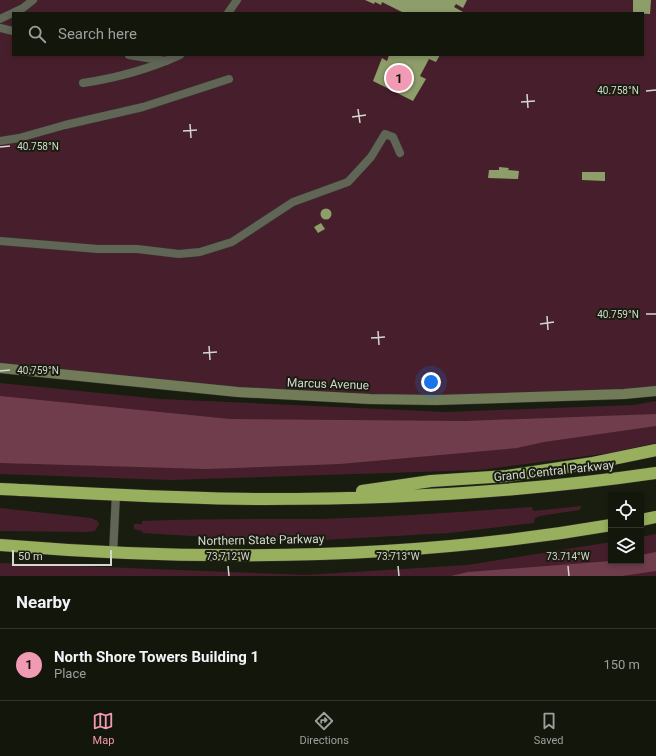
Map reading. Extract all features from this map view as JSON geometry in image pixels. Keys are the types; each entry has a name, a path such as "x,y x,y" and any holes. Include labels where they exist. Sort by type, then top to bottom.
{"highway":[{"path":"0,489 215,498 312,498 431,481 507,476 593,463 656,450"},
{"name":"Grand Central Parkway","path":"312,498 456,494 602,481 656,473"},
{"path":"644,519 656,517"},
{"name":"Northern State Parkway","path":"0,545 113,554 319,554 521,539 608,525"}],"main road":[{"name":"Marcus Avenue","path":"0,368 238,392 370,399 459,399 624,394 656,391"}],"lane":[{"path":"15,12 24,8 33,0"},
{"path":"229,12 237,0"},
{"path":"0,19 12,14"},
{"path":"0,28 12,31"},
{"path":"135,56 167,61"},
{"path":"84,83 115,78 178,56"},
{"path":"0,141 19,138 65,125 143,107 229,79"},
{"path":"0,240 98,248 137,249 179,254 200,252 232,242 293,202 348,182 371,157 385,134 393,137 400,153"},
{"path":"113,554 116,494"}],"shaded area":[{"path":"0,0 656,0 656,391 370,399 0,368"},
{"path":"0,383 160,399 446,412 634,405 656,401 656,443 611,453 480,470 170,480 0,474"},
{"path":"0,396 230,419 465,421 656,414 656,426 544,442 517,448 340,464 207,469 0,463"},
{"path":"582,506 579,510 540,516 535,518 534,523 449,533 287,542 143,533 142,531 134,529 134,524 142,524 142,521 209,519 321,519 532,507 533,511"},
{"path":"0,508 91,518 98,521 99,524 95,531 87,532 0,531"},
{"path":"656,534 656,576 0,576 0,563 305,575 467,565 608,542 608,564 644,564 644,536"},
{"path":"656,552 656,571 622,576 451,576 468,572 608,561 608,564 644,564 644,554"}],"building":[{"path":"365,0 467,0 463,8 456,4 454,7 463,12 402,12 382,2 381,5 375,2 374,4"},
{"path":"633,0 651,0 650,14 644,14 644,12 633,12"},
{"path":"389,56 439,56 436,62 429,59 420,76 426,79 413,101 373,81 382,58 387,61"},
{"path":"499,167 519,171 518,179 488,178 489,170 499,170"},
{"path":"582,172 605,172 605,181 582,180"},
{"path":"324,209 328,209 330,210 330,218 324,219 321,216 321,212"},
{"path":"321,223 325,229 318,233 314,227"}],"place":[{"name":"North Shore Towers Building 1","path":"399,78"}]}
